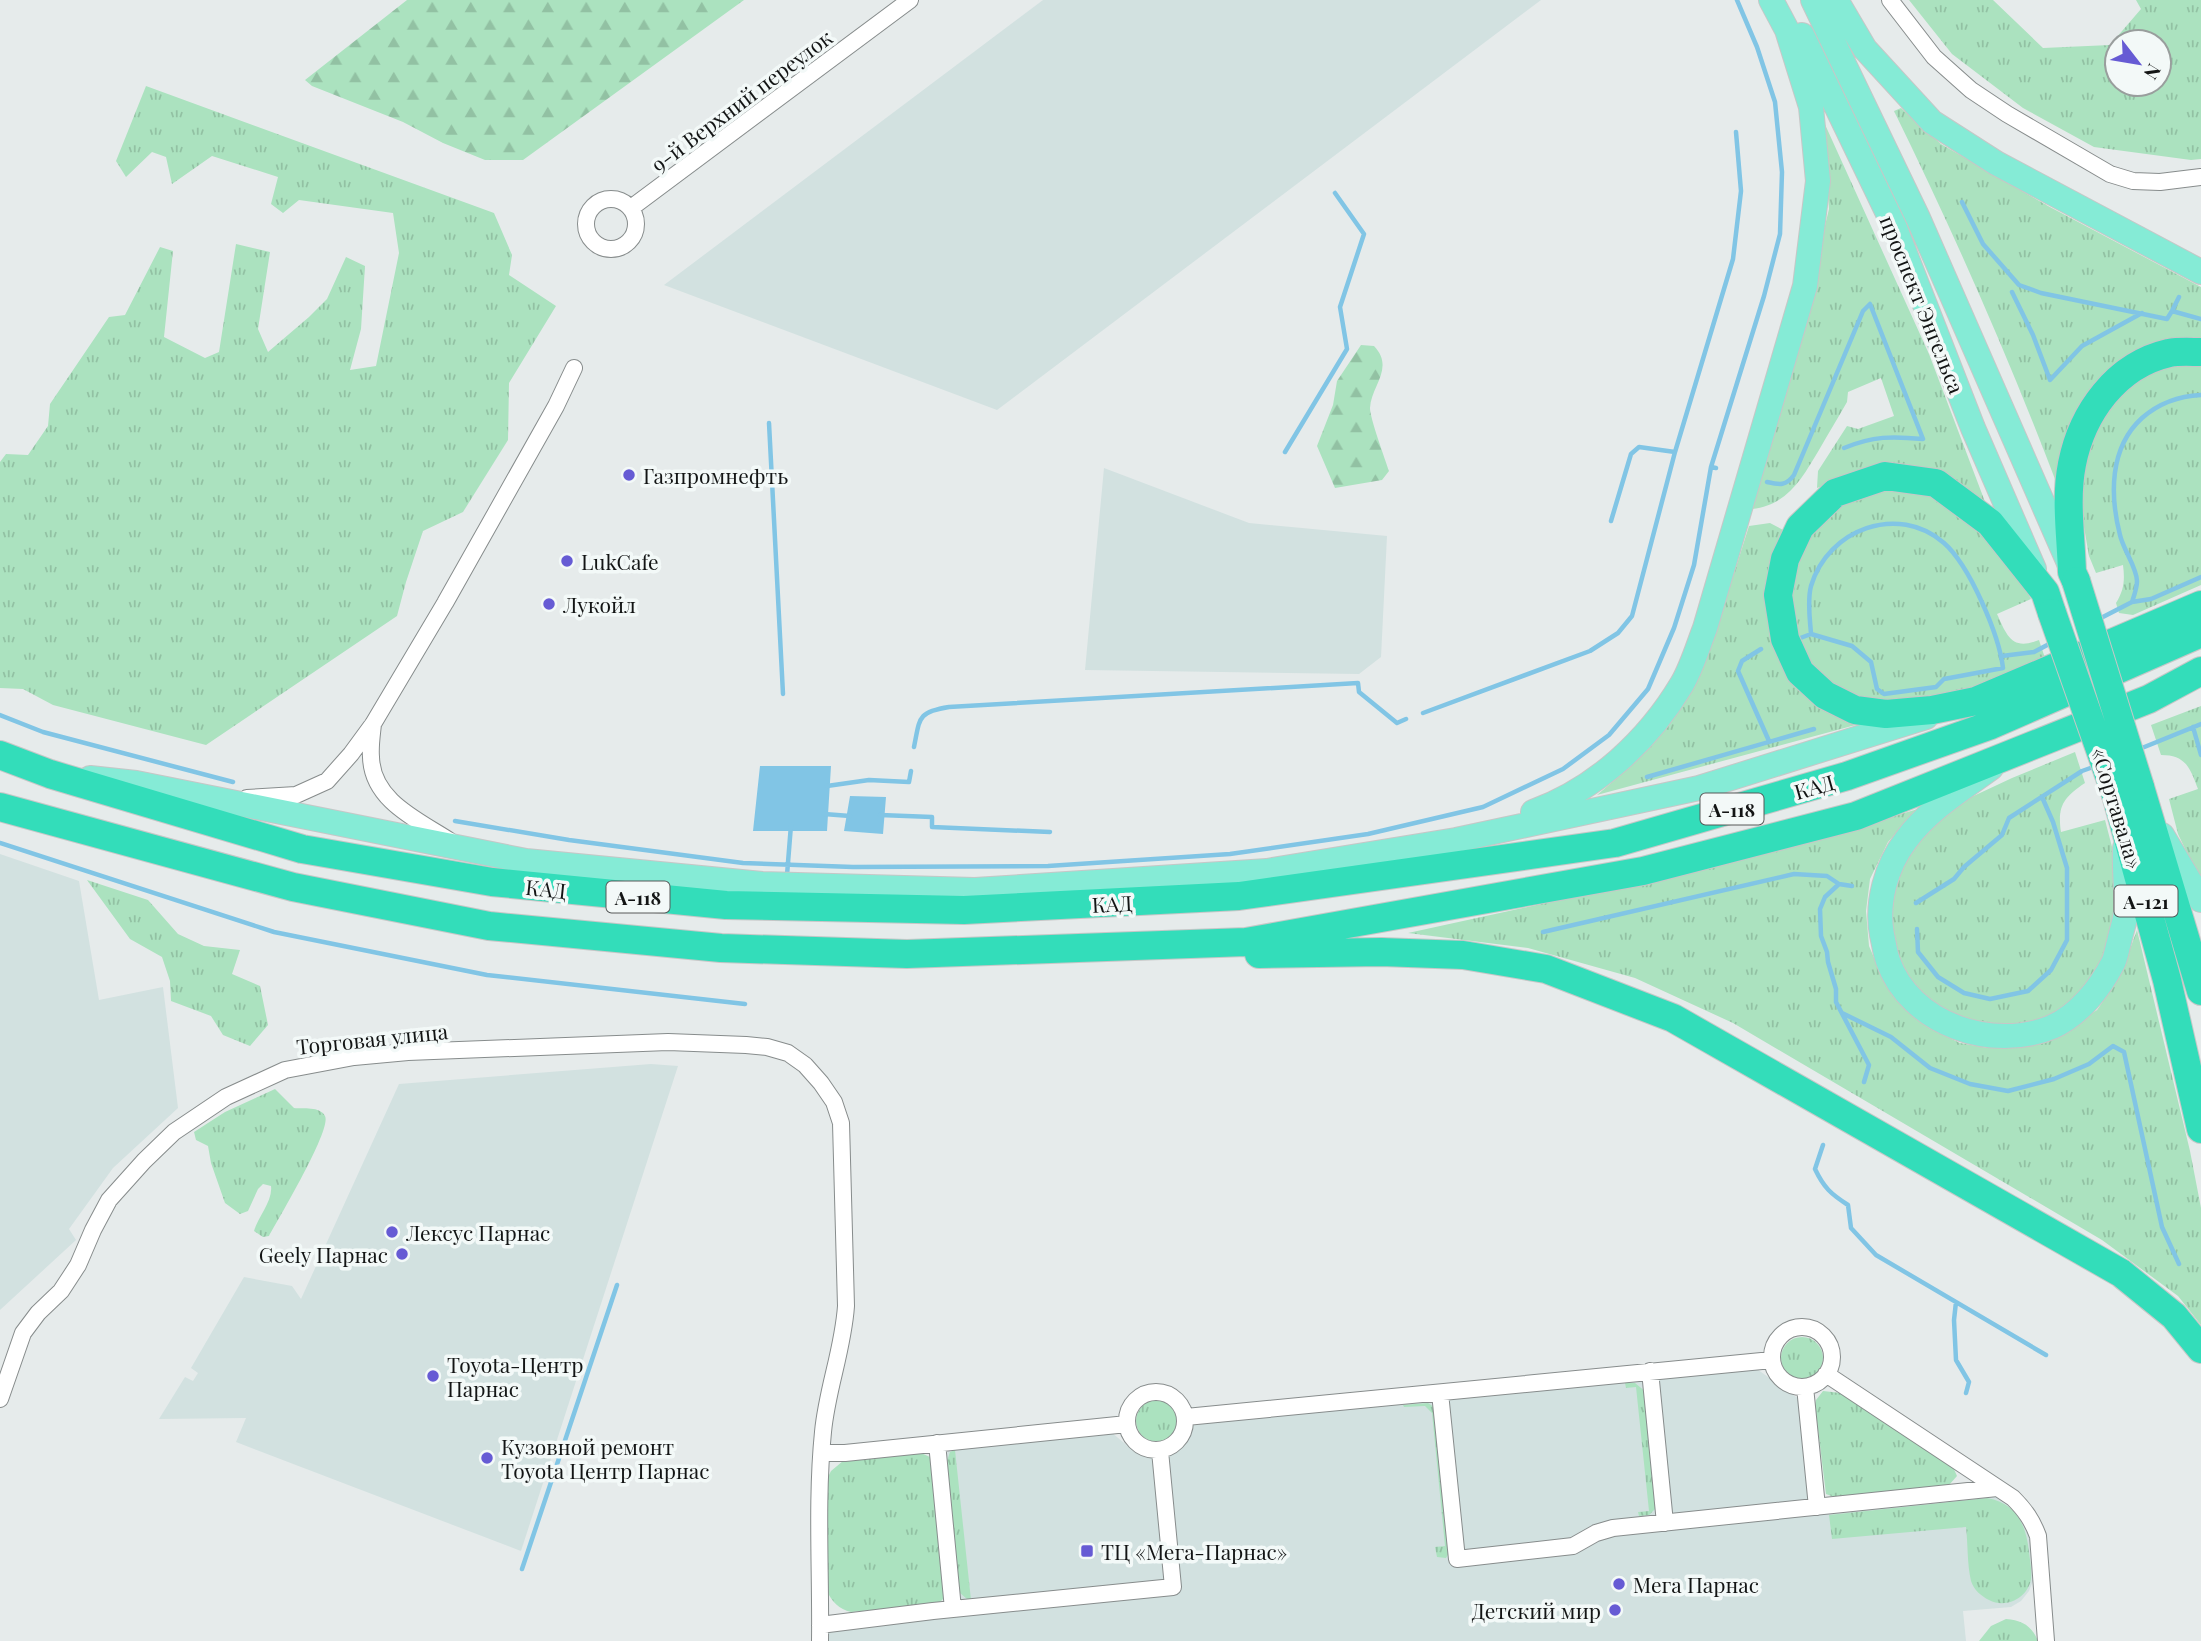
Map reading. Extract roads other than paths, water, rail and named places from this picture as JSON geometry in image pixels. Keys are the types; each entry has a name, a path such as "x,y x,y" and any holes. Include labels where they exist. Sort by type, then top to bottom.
{"highway":[{"name":"«Сортавала»","path":"2201,352 2170,353 2143,363 2119,377 2097,402 2083,428 2072,465 2069,500 2074,576 2132,802 2167,980 2201,1129"},
{"name":"«Сортавала»","path":"2200,613 1976,701 1932,710 1886,714 1856,710 1825,695 1800,672 1785,639 1778,595 1785,559 1800,527 1835,493 1860,484 1885,476 1936,483 1990,523 2048,602 2132,802 2201,991"},
{"name":"КАД","path":"0,755 50,774 302,849 492,882 726,905 936,910 1239,896 1615,843 1847,776 2023,712 2200,613"},
{"name":"КАД","path":"0,807 293,887 489,926 721,948 894,954 1246,942 1643,871 1856,816 2149,699 2201,671"},
{"path":"1175,946 1248,954 1381,952 1463,955 1546,970 1673,1018 2121,1273 2174,1316 2201,1349"}],"main road":[{"path":"1456,840 1554,805 1598,778 1634,748 1684,682 1705,628 1805,286 1818,181 1811,107 1787,30 1771,0"},
{"name":"проспект Энгельса","path":"1784,0 1895,228 1973,428 2048,602"},
{"name":"проспект Энгельса","path":"1813,0 1919,218 2074,576"},
{"path":"1836,0 1865,49 1931,122 1996,163 2201,272"},
{"path":"2149,699 2201,685"},
{"path":"50,774 136,783 224,799 526,861 762,884 975,890 1267,871 1456,840 1699,788 1976,701"},
{"path":"2005,757 1945,802 1905,840 1882,888 1880,921 1888,961 1900,984 1916,1003 1940,1021 1968,1032 2000,1037 2052,1027 2074,1013 2096,992 2114,961 2126,914 2132,802"},
{"path":"2132,802 2173,855 2201,900"}],"street":[{"name":"9-й Верхний переулок","path":"631,208 910,0"},
{"path":"1890,0 1934,57 1971,90 2110,174 2133,181 2160,182 2201,177"},
{"path":"224,799 296,795 327,781 351,754 373,724 445,603 556,406 574,368"},
{"path":"373,724 371,759 377,783 394,806 464,849"},
{"name":"Торговая улица","path":"0,1399 23,1333 38,1313 61,1291 78,1265 109,1200 174,1132 226,1097 285,1070 354,1057 408,1052 659,1042 746,1045 788,1053 805,1065 834,1102 841,1123 846,1306 844,1333 828,1403 822,1453"},
{"path":"1804,1327 1823,1336 1829,1344 1831,1354 1831,1364 1826,1374 1805,1387 1796,1386 1780,1377 1772,1360 1777,1340 1784,1332 1804,1327"},
{"path":"1186,1417 1772,1360"},
{"path":"1650,1371 1665,1523"},
{"path":"1826,1374 2025,1509 2038,1536 2046,1641"},
{"path":"1805,1387 1816,1507"},
{"path":"1153,1392 1171,1396 1178,1401 1186,1417 1185,1427 1177,1443 1160,1451 1150,1450 1134,1441 1127,1424 1128,1415 1137,1399 1153,1392"},
{"path":"1440,1393 1457,1559 1573,1546 1605,1530 1997,1488"},
{"path":"1127,1424 845,1453 822,1453 820,1633 878,1617 1173,1587 1160,1451"},
{"path":"937,1443 953,1609"}],"water":[{"path":"760,766 831,766 827,831 753,831"},
{"path":"850,796 886,797 883,834 844,831"}],"waterway":[{"path":"1711,467 1764,296 1780,234 1782,172 1775,102 1757,47 1737,0"},
{"path":"1423,713 1590,651 1618,633 1632,616 1675,452 1733,259 1741,191 1736,132"},
{"path":"1285,452 1347,349 1340,307 1364,234 1335,193"},
{"path":"1962,202 1983,244 2019,285 2041,293 2167,319 2172,311 2201,319"},
{"path":"2012,292 2033,335 2050,380 2082,346 2142,313"},
{"path":"2172,311 2179,297"},
{"path":"1767,482 1782,484 1794,475 1863,311 1870,304 1923,439 1883,438 1844,448"},
{"path":"2132,602 2137,581 2122,540 2115,504 2118,458 2131,430 2148,413 2169,402 2201,395"},
{"path":"769,423 783,694"},
{"path":"1611,521 1631,454 1639,447 1675,452"},
{"path":"455,821 569,840 743,863 853,867 1048,866 1230,854 1368,834 1483,807 1563,769 1609,735 1648,689 1674,628 1694,565 1711,467 1716,468"},
{"path":"1795,640 1811,634 1811,586 1820,566 1832,550 1848,537 1867,528 1886,524 1906,525 1926,531 1944,543 1964,568 1982,602 1996,638 2003,668 1944,679 1936,687 1884,694 1877,689 1871,662 1852,646 1811,634"},
{"path":"2099,619 2132,602 2151,599 2201,577"},
{"path":"2002,656 2034,652 2051,643"},
{"path":"1761,649 1742,661 1738,671 1769,741"},
{"path":"914,747 919,723 925,714 949,707 1358,683 1359,692 1397,723 1406,719"},
{"path":"0,715 43,732 233,782"},
{"path":"2137,750 2201,724"},
{"path":"2193,727 2201,755"},
{"path":"1647,777 1814,729"},
{"path":"1916,903 1954,879 2002,835 2009,818 2082,771 2096,766"},
{"path":"827,786 869,780 909,782 911,771"},
{"path":"1917,929 1918,952 1938,977 1964,993 1990,999 2028,991 2051,970 2067,940 2067,868 2042,797"},
{"path":"824,814 850,816"},
{"path":"880,815 932,817 932,827 1050,832"},
{"path":"787,875 791,825"},
{"path":"0,843 274,932 487,975 745,1004"},
{"path":"1543,932 1794,874 1827,876 1839,884"},
{"path":"1852,886 1839,884 1825,897 1820,909 1821,936 1836,989 1836,1002 1869,1065 1864,1082"},
{"path":"1842,1013 1891,1037 1930,1068 1970,1084 2008,1091 2054,1079 2089,1064 2113,1046 2124,1052 2162,1227 2179,1264"},
{"path":"1823,1145 1815,1169 1828,1190 1848,1205 1851,1228 1876,1255 2046,1355"},
{"path":"522,1569 617,1285"},
{"path":"1956,1302 1956,1360 1969,1382 1966,1393"}],"place":[{"name":"Газпромнефть","path":"629,475"},
{"name":"LukCafe","path":"567,561"},
{"name":"Лукойл","path":"549,604"},
{"name":"Лексус Парнас","path":"392,1232"},
{"name":"Geely Парнас","path":"402,1254"},
{"name":"Toyota-Центр Парнас","path":"433,1376"},
{"name":"Кузовной ремонт Toyota Центр Парнас","path":"487,1458"},
{"name":"ТЦ «Мега-Парнас»","path":"1087,1551"},
{"name":"Мега Парнас","path":"1619,1584"},
{"name":"Детский мир","path":"1615,1610"}]}
